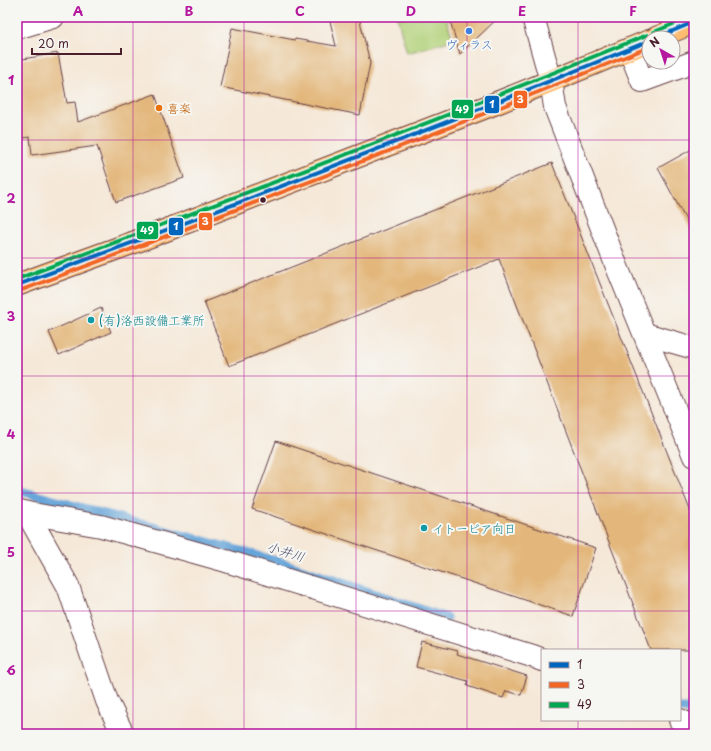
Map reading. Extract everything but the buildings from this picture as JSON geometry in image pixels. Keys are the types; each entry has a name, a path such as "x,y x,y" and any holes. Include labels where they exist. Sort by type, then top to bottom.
{"main road":[{"path":"675,30 694,22"},
{"path":"17,285 143,239 551,82 641,44"}],"street":[{"path":"17,28 53,17"},
{"path":"533,17 551,82 557,114 694,456"},
{"path":"629,49 642,81 694,62"},
{"path":"645,334 694,348"},
{"path":"22,511 101,526 219,559 541,660"},
{"path":"22,511 68,586 107,701 123,734"},
{"path":"681,720 690,725 694,723"}],"green space":[{"path":"397,17 446,17 453,40 407,53"}],"waterway":[{"name":"小井川","path":"17,490 277,561 447,618"},
{"name":"小井川","path":"681,709 694,709"}],"transit line":[{"name":"49","path":"659,30 690,17"},
{"name":"1","path":"675,30 694,22"},
{"name":"49","path":"17,279 333,160 641,37"},
{"name":"1","path":"17,285 334,166 641,44"},
{"name":"3","path":"19,291 335,172 641,50"}],"place":[{"name":"ヴィラス","path":"469,31"},
{"name":"喜楽","path":"159,108"},
{"name":"(有)洛西設備工業所","path":"91,320"},
{"name":"イトーピア向日","path":"424,528"}]}
